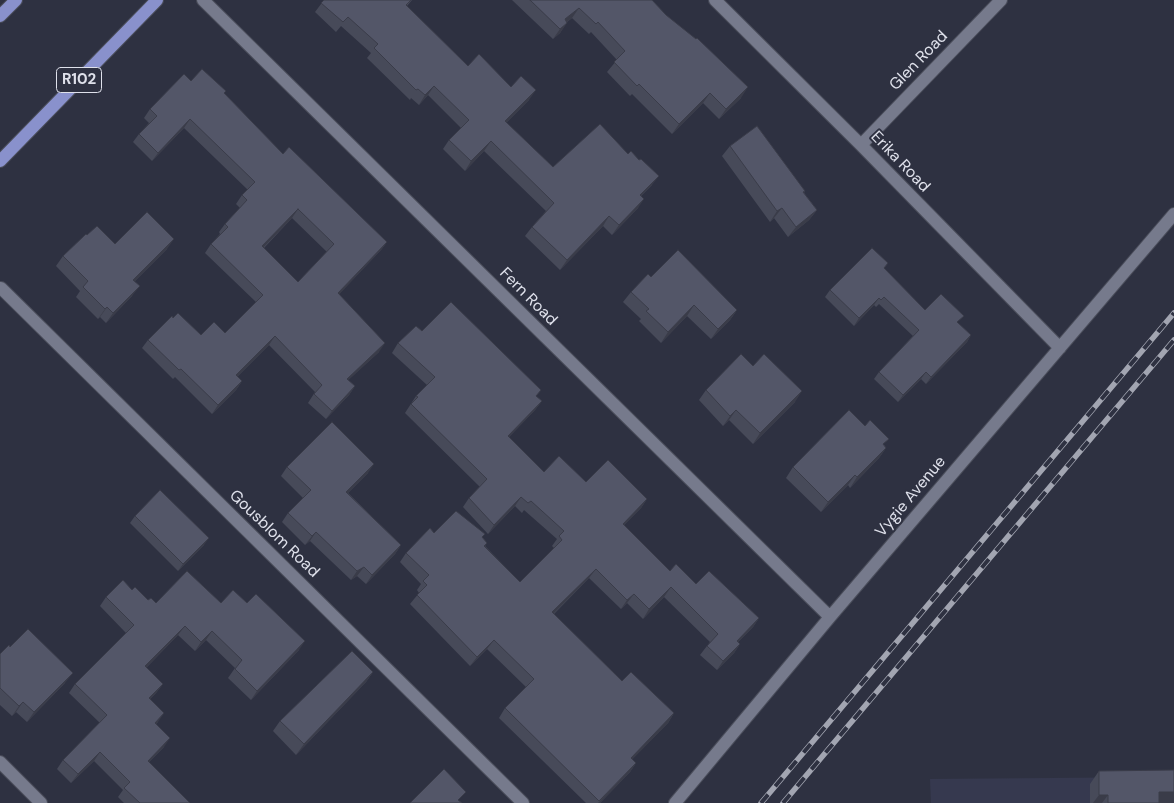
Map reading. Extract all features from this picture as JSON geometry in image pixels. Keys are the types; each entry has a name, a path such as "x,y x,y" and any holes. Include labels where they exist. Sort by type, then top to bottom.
{"main road":[{"path":"0,16 16,0"},
{"name":"R102","path":"0,161 157,0"}],"street":[{"name":"Fern Road","path":"203,0 830,618"},
{"name":"Erika Road","path":"715,0 861,145 1060,348"},
{"name":"Glen Road","path":"861,145 1001,0"},
{"name":"Vygie Avenue","path":"675,803 1174,214"},
{"name":"Gousblom Road","path":"1,288 524,803"},
{"path":"0,762 42,803"}],"shaded area":[{"path":"1174,777 1174,803 931,803 930,779"}],"building":[{"path":"324,0 411,0 406,5 468,66 479,54 511,87 521,76 536,90 505,121 553,167 600,124 628,154 631,151 659,176 640,195 644,199 619,225 609,216 567,260 532,227 554,203 491,141 471,161 449,140 469,120 434,86 425,95 418,89 416,90 374,48 378,44 348,17 343,22 321,3"},
{"path":"530,0 652,0 666,15 697,38 748,87 726,109 710,93 679,124 614,62 625,51 598,22 596,24 579,8 565,19 567,23 560,29"},
{"path":"202,69 226,91 224,93 283,154 289,147 387,242 338,293 385,343 347,379 355,386 332,411 314,394 322,385 275,336 236,375 242,381 218,405 148,340 172,316 173,318 178,313 201,335 214,322 225,333 263,295 211,244 228,227 225,224 247,200 242,195 255,182 190,119 158,153 139,134 157,116 150,109 184,74 191,81","holes":["298,209 334,244 298,282 262,246"]},
{"path":"757,126 817,210 796,227 782,208 777,211 730,146"},
{"path":"147,212 174,239 133,280 140,286 113,313 107,307 105,309 83,287 88,281 63,256 97,226 115,244"},
{"path":"872,248 888,263 884,268 925,310 941,294 964,316 957,322 971,335 931,377 926,372 903,395 879,372 919,330 884,297 881,300 879,298 859,318 830,290"},
{"path":"678,250 737,310 718,329 694,305 668,332 646,311 649,309 631,292 648,274 651,277"},
{"path":"451,302 541,390 536,396 542,401 508,436 544,472 559,456 586,482 608,460 647,499 623,524 670,571 676,564 696,584 709,571 759,618 737,641 740,644 723,661 707,646 718,634 671,587 649,609 634,594 627,600 596,569 552,612 622,681 631,672 674,713 631,758 636,763 599,801 505,708 534,679 494,640 477,657 417,595 427,585 423,581 429,575 406,553 430,528 434,533 456,511 485,534 482,537 487,543 484,546 520,582 562,540 559,536 564,531 531,501 528,503 521,497 494,525 469,498 487,479 411,404 418,397 416,396 435,377 398,343 416,326 422,331"},
{"path":"741,354 753,366 764,354 802,391 760,433 736,410 730,416 706,390"},
{"path":"849,410 865,426 870,420 889,439 883,444 886,448 828,502 793,467"},
{"path":"332,422 374,464 346,492 401,545 372,575 364,567 357,571 316,532 312,536 288,513 311,490 287,467"},
{"path":"160,490 209,538 183,564 135,516"},
{"path":"187,571 221,603 233,590 247,603 256,594 305,641 257,691 235,669 242,660 212,631 201,642 185,626 145,666 163,684 149,698 164,713 155,723 170,738 148,761 190,803 140,803 124,788 130,782 100,752 78,774 63,760 107,715 75,684 134,625 106,597 123,580 132,590 135,587 148,600 151,598 156,603"},
{"path":"28,629 73,673 34,712 23,702 19,706 0,688 0,654"},
{"path":"352,651 373,672 304,744 280,721"},
{"path":"444,769 466,792 458,800 462,803 410,803"},
{"path":"1174,770 1174,792 1159,792 1159,803 1108,803 1108,795 1099,795 1099,771"}],"railway":[{"path":"761,803 1174,313"},
{"path":"783,803 1174,340"}]}
